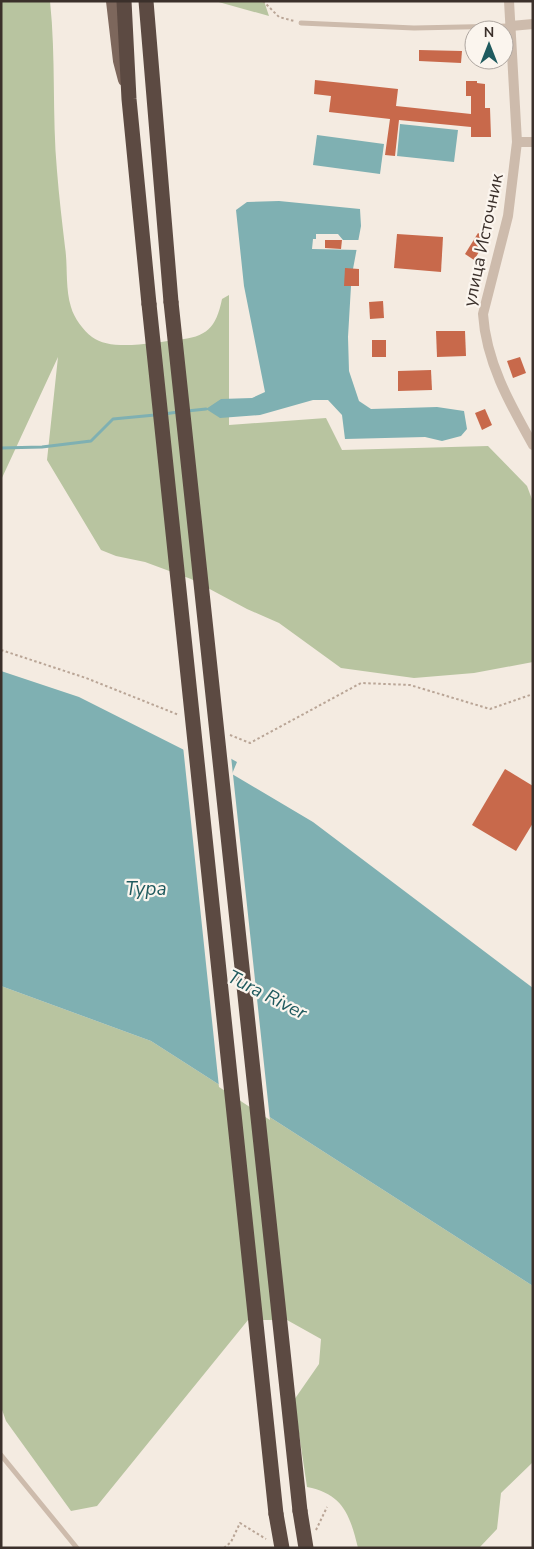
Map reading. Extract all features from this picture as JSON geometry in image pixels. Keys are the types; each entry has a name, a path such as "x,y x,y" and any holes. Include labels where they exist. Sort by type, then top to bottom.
{"highway":[{"path":"124,1 129,99 149,304 276,1514 282,1548"},
{"path":"146,1 171,302 300,1511 306,1548"},
{"path":"152,83 155,1"}],"main road":[{"path":"112,1 118,61 129,99"}],"street":[{"name":"улица Источник","path":"509,1 511,20"},
{"path":"514,26 533,24"},
{"name":"улица Источник","path":"514,70 518,142 508,216 483,314 484,330 503,392 533,445"},
{"path":"518,142 533,142"}],"lane":[{"path":"301,23 414,28 464,27"},
{"path":"1,1455 78,1548"}],"path":[{"path":"264,1 279,17 301,23"},
{"path":"1,650 86,678 186,718"},
{"path":"223,732 250,743 361,683 410,685 490,709 533,694"},
{"path":"316,1530 327,1508"},
{"path":"224,1548 231,1542 240,1522 266,1539"}],"green space":[{"path":"1,1 50,1 56,150 68,292 72,311 82,327 100,342 110,344 133,345 187,339 203,333 213,324 220,309 222,299 229,295 229,425 326,418 342,450 488,446 527,486 533,502 533,662 474,673 414,678 341,668 279,623 247,609 191,579 145,562 116,556 101,550 47,460 58,357 1,480"},
{"path":"215,1 264,1 269,16"},
{"path":"1,986 151,1041 533,1286 533,1462 501,1493 497,1529 480,1547 358,1548 352,1526 343,1508 329,1495 307,1487 294,1400 319,1364 321,1339 287,1320 248,1320 97,1506 71,1511 6,1421 1,1407"}],"water":[{"path":"400,124 458,130 454,162 397,156"},
{"path":"317,135 384,144 380,174 313,165"},
{"path":"279,201 360,209 361,226 353,269 345,269 351,286 348,337 349,371 359,401 371,409 437,407 464,411 467,429 461,436 442,441 425,437 345,439 342,415 328,400 313,400 260,415 220,418 206,409 221,399 252,398 265,392 244,286 236,210 247,202"},
{"name":"Тура","path":"1,671 79,697 210,763 217,751 237,762 232,774 313,822 533,988 533,1286 151,1041 1,986"}],"pier":[{"path":"316,234 338,234 343,240 360,240 359,250 312,249 313,239 316,239"},
{"path":"183,746 210,760 215,749 218,748 231,756 270,1120 219,1087"}],"building":[{"path":"419,50 462,51 461,63 419,61"},
{"path":"315,80 398,89 396,106 471,114 471,96 466,96 466,81 477,81 477,83 485,84 485,108 490,108 491,137 471,137 471,127 399,120 395,156 385,155 390,119 329,112 331,96 314,94"},
{"path":"478,233 487,239 474,260 465,254"},
{"path":"397,234 443,237 441,272 394,268"},
{"path":"325,240 342,240 341,249 325,248"},
{"path":"345,268 359,269 359,286 344,286"},
{"path":"383,301 384,318 370,319 369,302"},
{"path":"436,331 465,331 466,356 437,357"},
{"path":"372,340 386,340 386,357 372,357"},
{"path":"520,357 526,373 513,378 507,361"},
{"path":"431,370 432,390 398,391 398,371"},
{"path":"485,409 492,425 482,430 475,413"},
{"path":"505,769 533,786 533,823 516,851 472,825"}],"waterway":[{"path":"187,411 206,409"},
{"path":"164,414 178,412"},
{"path":"1,448 42,447 91,441 113,419 155,415"}],"water label":[{"name":"Tura River","path":"267,995"}]}
